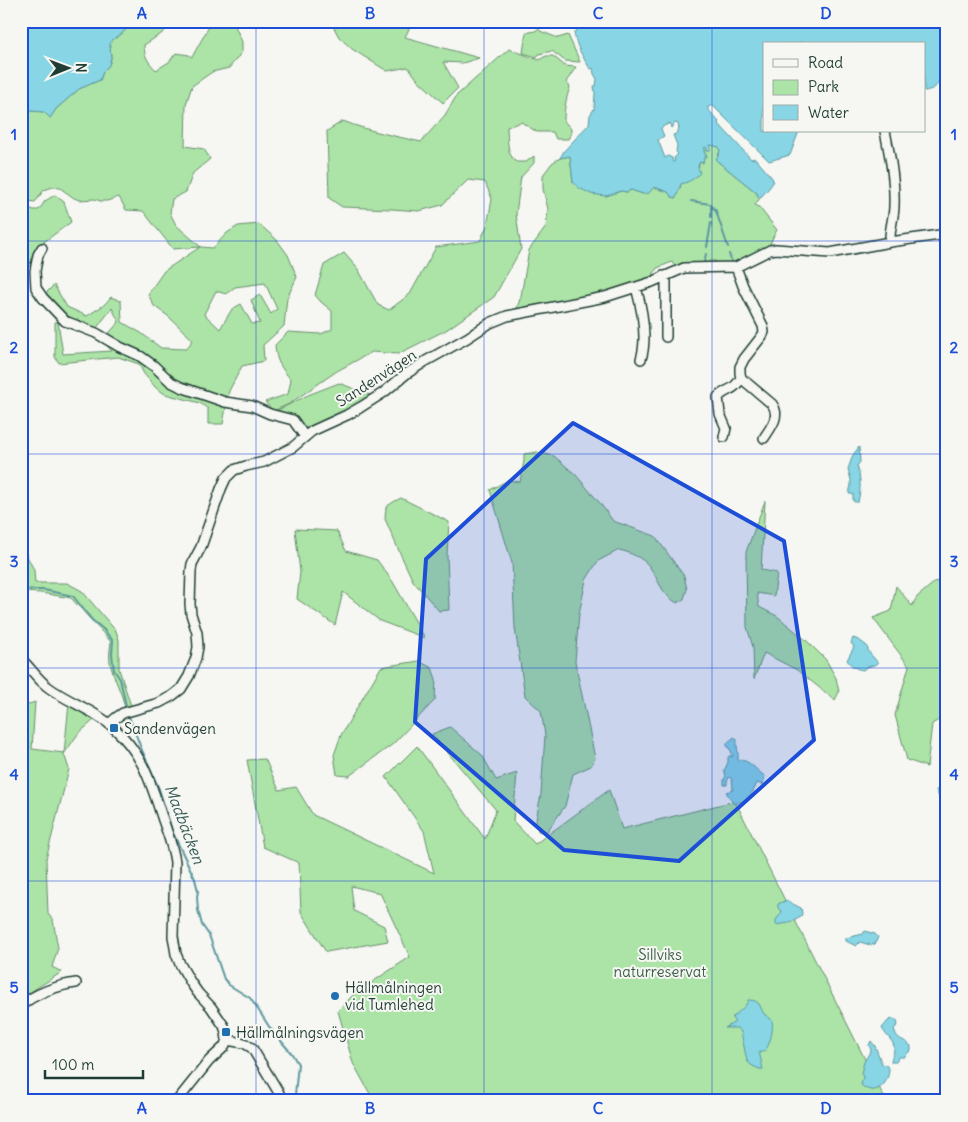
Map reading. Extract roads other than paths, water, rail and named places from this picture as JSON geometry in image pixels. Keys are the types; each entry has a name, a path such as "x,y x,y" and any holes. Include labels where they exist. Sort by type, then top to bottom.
{"street":[{"path":"885,132 892,170 894,208 890,242"},
{"name":"Sandenvägen","path":"109,724 116,717 126,712 159,703 172,696 181,689 190,674 198,647 197,633 190,604 192,564 202,547 215,502 226,478 238,468 268,460 293,447 312,430 347,415 374,400 406,374 426,361 507,316 605,297 684,268 736,268 766,251 774,249 830,254 890,242 947,234"},
{"path":"42,248 38,255 35,271 36,288 65,322 96,334 140,356 171,382 181,387 225,402 252,406 270,414 293,420 305,436"},
{"path":"736,268 764,329 762,336 740,367 741,378 772,404 775,409 774,421 764,438"},
{"path":"663,276 666,282 666,337"},
{"path":"636,287 640,302 644,341 641,359"},
{"path":"724,437 726,428 720,414 718,397 720,394 734,388 741,378"},
{"path":"21,658 47,686 109,724 131,746 152,784 175,862 174,936 176,954 191,983 221,1021 227,1040 224,1047 209,1061 177,1101"},
{"path":"21,1006 36,995 66,984 76,983"},
{"path":"227,1040 244,1043 252,1048 279,1093 281,1101"}],"water":[{"path":"21,21 129,21 125,31 112,40 110,44 111,58 100,80 79,89 56,109 50,118 44,112 21,112"},
{"path":"579,21 947,21 947,71 940,76 936,86 926,91 926,42 763,42 763,132 799,132 790,155 769,161 712,105 707,108 751,159 755,158 773,179 774,181 760,198 757,193 716,160 720,151 719,147 710,145 710,150 707,151 706,147 704,148 707,157 704,157 703,163 700,162 698,165 700,173 691,180 681,184 676,198 672,197 668,192 654,187 649,193 643,194 631,190 606,196 591,194 579,188 573,182 570,156 560,158 589,124 590,115 594,109 594,86 596,86 597,79 593,68 590,69 582,55 574,33 579,28","holes":["670,123 671,128 675,123 678,124 679,128 676,134 673,135 678,154 673,162 672,158 668,156 665,158 658,140 664,136 662,127"]},
{"path":"859,447 860,462 857,466 860,488 858,502 855,502 853,501 853,494 849,494 851,480 848,469 853,455"},
{"path":"853,638 867,646 878,663 863,670 850,664 847,660 854,647 851,643"},
{"path":"734,737 737,739 738,760 746,761 765,776 763,785 757,783 749,797 734,804 726,792 733,790 732,779 729,777 727,785 724,785 726,776 724,771 728,757 733,756 726,744"},
{"path":"944,787 947,789 947,815 936,790"},
{"path":"787,901 801,908 801,917 789,923 776,925 776,920 782,912 778,908 778,904"},
{"path":"865,931 878,937 875,944 870,945 860,942 856,946 846,941 846,938 863,934"},
{"path":"748,1000 757,1002 764,1014 772,1022 768,1047 765,1051 759,1052 763,1069 751,1065 747,1061 741,1032 738,1028 725,1028 735,1022 732,1018 746,1005"},
{"path":"889,1020 897,1021 898,1025 894,1029 897,1036 911,1046 911,1050 904,1057 899,1057 896,1062 891,1062 894,1046 882,1028"},
{"path":"871,1041 882,1064 886,1065 889,1069 887,1080 876,1090 866,1089 861,1085 863,1077 861,1073 864,1062 871,1050 869,1045"}],"waterway":[{"path":"691,201 710,204 716,211 728,247"},
{"path":"711,207 711,217"},
{"path":"707,247 711,223"},
{"path":"704,263 706,254"},
{"path":"729,254 733,265"},
{"name":"Madbäcken","path":"21,589 44,590 73,596 92,620 103,629 113,641 114,670 120,679 127,710"},
{"name":"Madbäcken","path":"128,714 159,789 173,833 195,879 198,891 198,910 202,925 209,935 224,979 229,985 250,998 298,1064 296,1101"}],"place":[{"name":"Sandenvägen","path":"114,728"},
{"name":"Hällmålningen vid Tumlehed","path":"335,996"},
{"name":"Hällmålningsvägen","path":"226,1032"}],"park label":[{"name":"Sillviks naturreservat","path":"660,962"}]}
